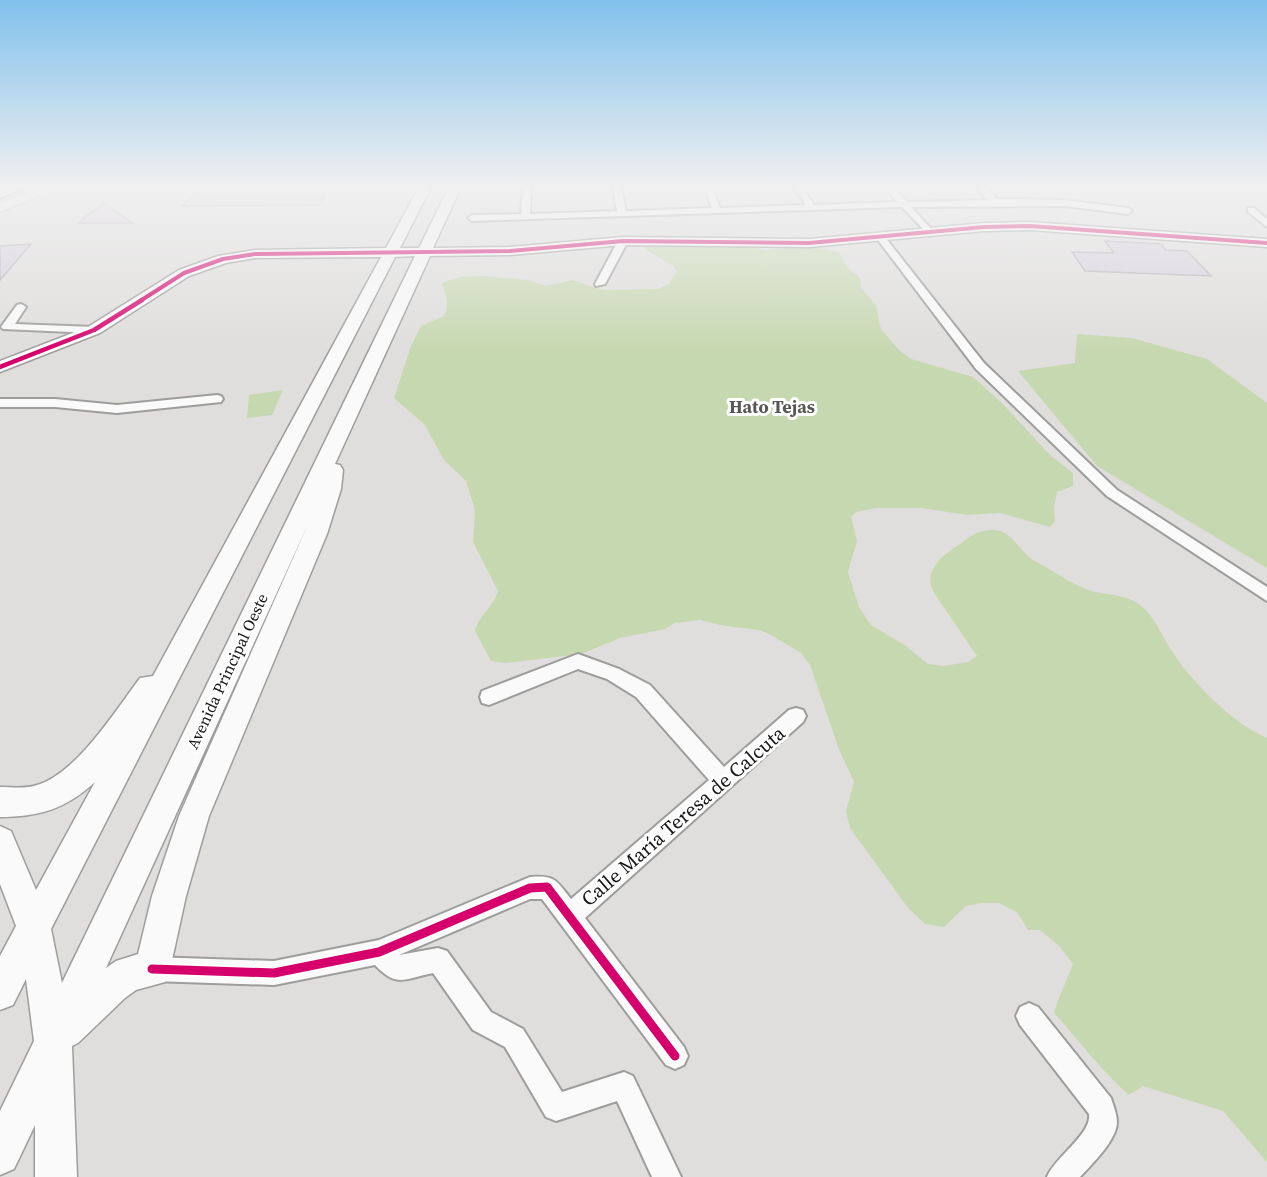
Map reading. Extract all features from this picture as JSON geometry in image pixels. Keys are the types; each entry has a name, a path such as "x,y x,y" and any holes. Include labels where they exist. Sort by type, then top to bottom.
{"main road":[{"path":"0,992 313,397 398,242"},
{"name":"Avenida Principal Oeste","path":"0,1155 429,242"},
{"path":"0,367 94,330 184,273 223,260 255,254 510,251 613,242"},
{"path":"709,242 824,242"},
{"path":"53,1042 112,985 129,974 152,969 169,896 194,816 315,534 330,489 337,440"},
{"path":"0,802 30,802 48,797 83,774 190,634"},
{"path":"0,842 34,928 53,1042 56,1177"}],"street":[{"path":"600,285 623,242"},
{"path":"884,242 980,366 1112,493 1267,595"},
{"path":"21,307 7,327 94,330"},
{"path":"0,403 56,403 117,409 217,399"},
{"path":"489,697 578,661 587,664 613,674 643,691 722,780"},
{"name":"Calle María Teresa de Calcuta","path":"569,916 796,716"},
{"path":"152,969 274,973 380,952 530,888 547,887 675,1056"},
{"path":"380,952 396,969 438,960 482,1021 514,1038 556,1107 624,1085 667,1177"},
{"path":"1029,1016 1101,1108 1104,1123 1095,1140 1061,1177"}],"green space":[{"path":"648,244 740,244 766,250 809,246 839,252 848,268 860,278 861,288 876,305 881,329 899,350 911,359 973,377 1003,404 1049,454 1073,473 1073,486 1057,492 1054,507 1055,521 1050,527 1000,513 968,515 921,508 876,508 856,512 851,517 857,541 848,572 859,607 871,625 906,646 928,664 943,666 968,662 977,656 934,593 930,578 939,561 969,537 987,530 999,531 1013,539 1031,559 1071,582 1088,590 1135,601 1154,620 1179,662 1201,688 1241,723 1267,738 1267,1162 1223,1111 1143,1086 1129,1095 1119,1086 1054,1013 1073,964 1058,945 1040,930 1028,930 1017,912 999,903 966,906 944,927 925,924 908,908 850,828 846,811 854,782 840,752 810,665 801,653 759,630 700,620 675,623 665,629 620,638 573,655 505,663 491,661 475,631 498,591 473,542 475,510 466,481 444,460 425,425 394,398 411,346 421,326 446,313 446,297 442,285 444,282 460,277 483,276 528,280 546,286 573,280 603,290 658,289 669,284 677,270 643,246"},
{"path":"1077,334 1132,338 1207,359 1267,403 1267,568 1097,466 1018,371 1075,363"},
{"path":"283,390 272,415 247,418 249,395"}],"building":[{"path":"1106,242 1161,244 1166,250 1187,251 1211,276 1085,271 1072,252 1114,253"},
{"path":"31,244 0,280 0,246"}],"cycle path":[{"path":"0,367 94,330 184,273 223,259 255,254 510,251 613,242"},
{"path":"709,242 824,242"},
{"path":"1252,242 1267,243"},
{"path":"152,969 274,973 379,952 530,888 547,887 675,1056"}],"district":[{"name":"Hato Tejas","path":"772,406"}]}
